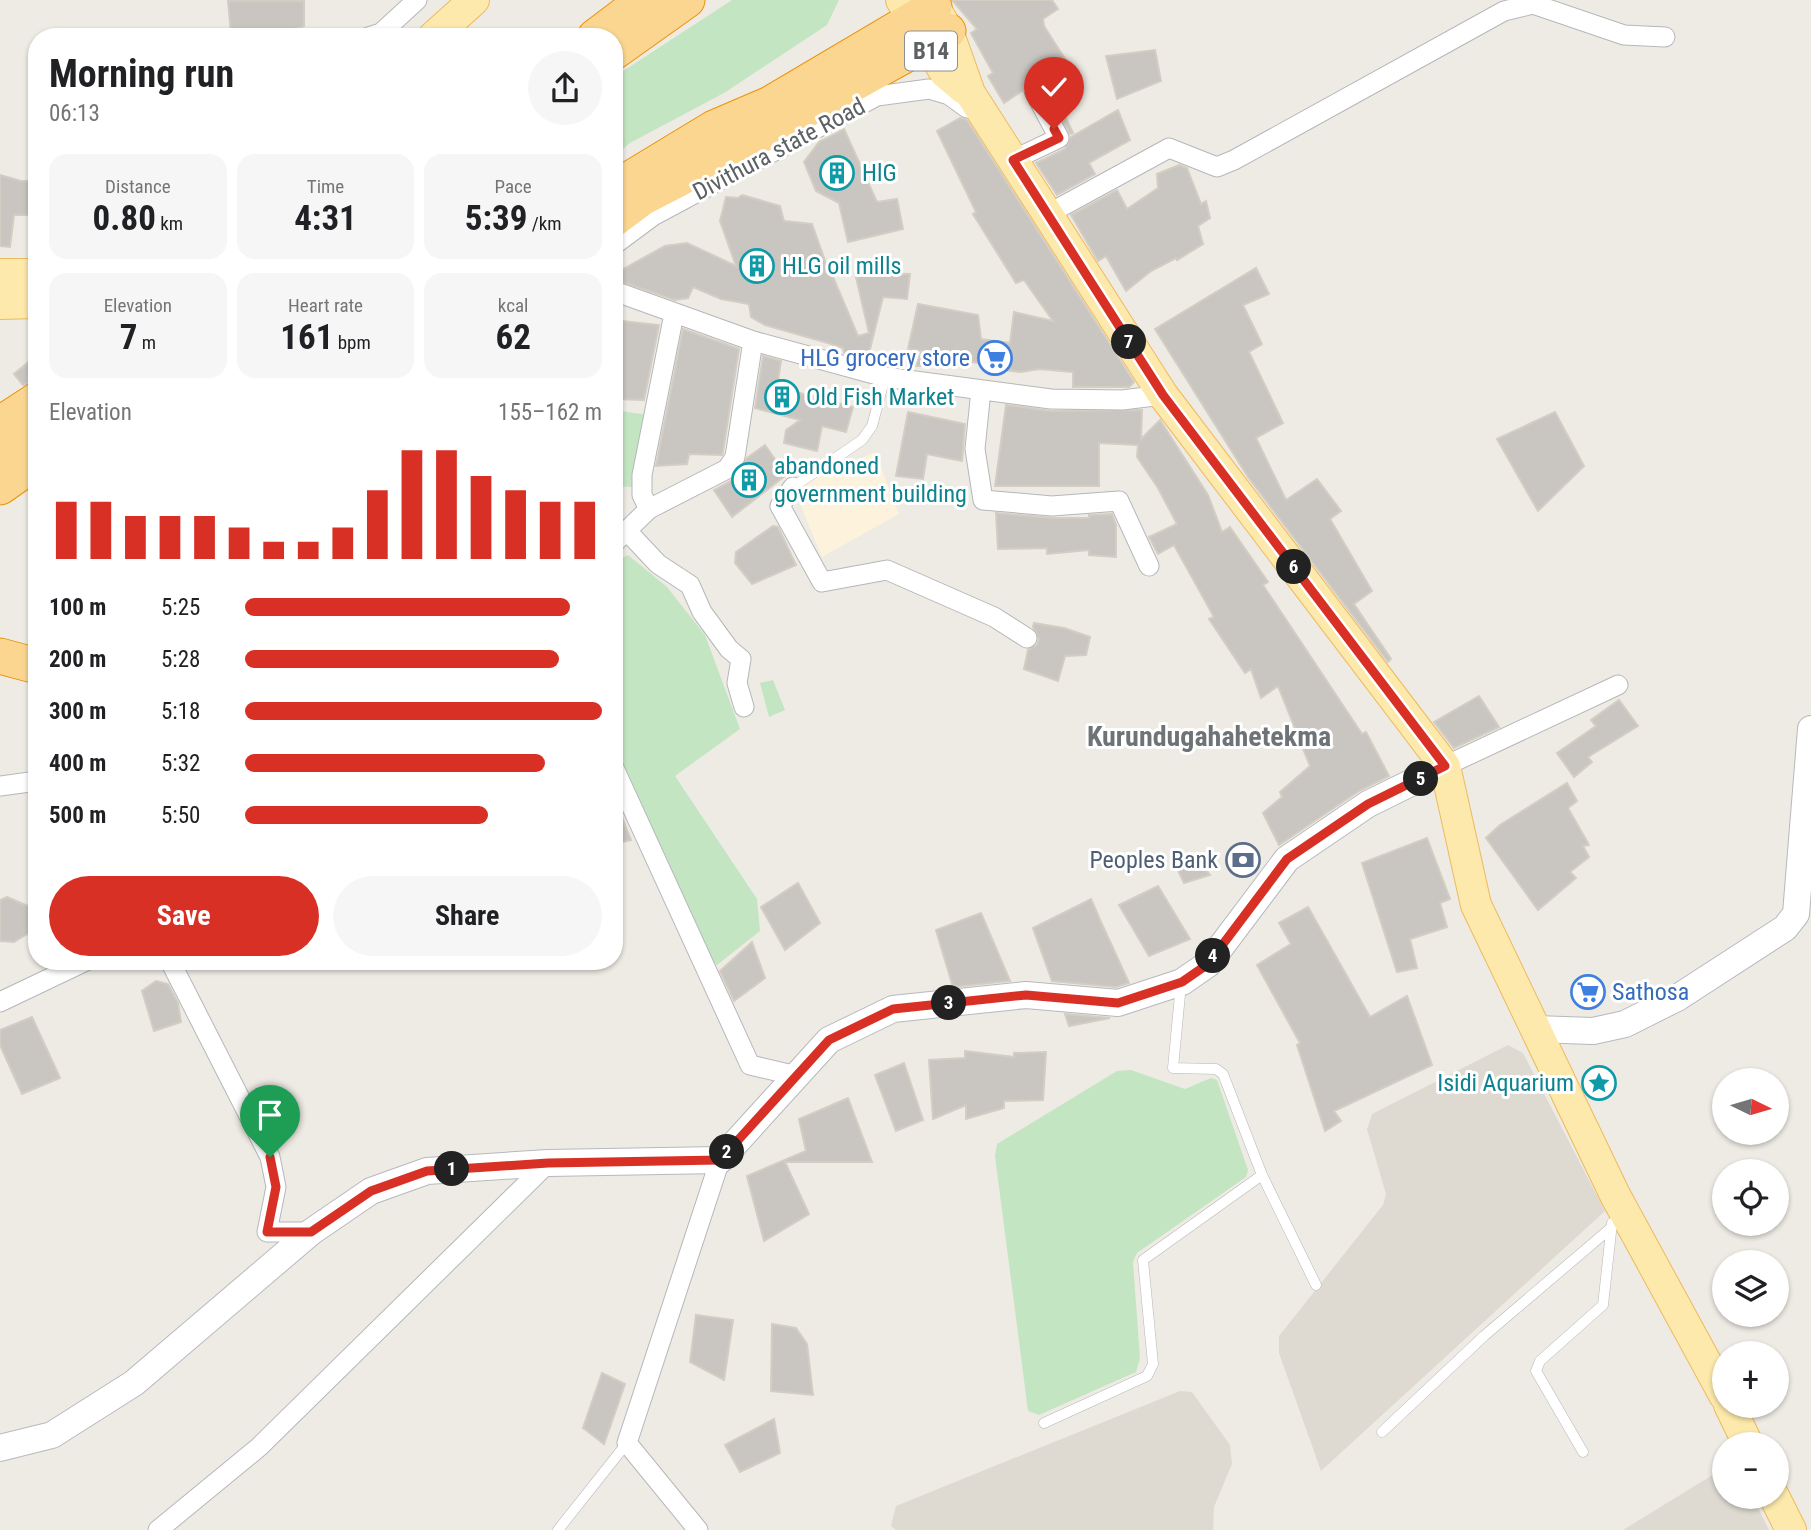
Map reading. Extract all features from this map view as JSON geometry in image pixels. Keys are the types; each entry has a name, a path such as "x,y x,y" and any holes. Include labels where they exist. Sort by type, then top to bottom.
{"highway":[{"path":"607,28 644,0"},
{"path":"623,46 687,0"},
{"path":"623,184 715,128 770,104 926,17"},
{"path":"623,212 926,17"},
{"path":"0,424 28,406"},
{"path":"0,456 28,437"},
{"path":"0,487 28,467"},
{"path":"0,656 28,664"}],"main road":[{"path":"443,28 474,0"},
{"name":"B14","path":"926,17 970,93 1163,395 1445,766 1476,905 1615,1195 1712,1373"},
{"path":"0,274 28,274"},
{"path":"0,304 28,303"},
{"path":"1780,1509 1791,1530"}],"street":[{"path":"386,28 417,0"},
{"path":"1048,214 1169,148 1217,167 1234,160 1504,11 1533,4 1624,35 1665,37"},
{"name":"Divithura state Road","path":"623,238 653,216 877,96 929,89 948,95 990,123"},
{"path":"1013,160 1059,138 1034,91"},
{"path":"623,294 753,341 885,377 1051,399 1122,400 1163,395"},
{"path":"649,509 642,495 642,475 674,314"},
{"path":"623,534 649,509 727,468 735,457 753,341"},
{"path":"981,390 975,449 983,500 1052,506 1119,501 1149,566"},
{"path":"793,487 780,506 822,582 887,570 994,617 1027,638"},
{"path":"623,539 690,585 702,612 729,649 741,659 737,683 744,707"},
{"path":"698,1530 627,1443 720,1160 829,1040 893,1009 1026,995 1118,1003 1182,982 1208,964 1287,859 1368,804 1618,685"},
{"path":"1535,1029 1593,1031 1625,1024 1677,998 1785,928 1796,914 1811,729"},
{"path":"0,786 28,782"},
{"path":"623,788 750,1065 797,1076"},
{"path":"0,1002 67,970"},
{"path":"175,970 270,1157 276,1187 267,1232 311,1232"},
{"path":"0,1448 52,1435 134,1383 311,1232 371,1191 427,1171 548,1163 720,1160"},
{"path":"158,1530 259,1447 548,1163"}],"lane":[{"path":"793,487 862,440 872,426 885,377"},
{"path":"1182,982 1173,1068 1216,1069 1223,1074 1262,1175 1316,1285"},
{"path":"1044,1423 1147,1376 1153,1364 1143,1260 1262,1175"},
{"path":"1584,1452 1536,1371 1540,1361 1603,1305 1615,1195"},
{"path":"1382,1432 1483,1336 1612,1227"},
{"path":"558,1530 627,1443"}],"shaded area":[{"path":"875,452 899,514 822,557 793,487"},
{"path":"1508,1045 1523,1053 1605,1211 1321,1471 1279,1353 1279,1336 1383,1205 1386,1194 1367,1129 1372,1114"},
{"path":"1180,1391 1192,1392 1230,1445 1232,1464 1214,1507 1213,1530 896,1530 891,1526 896,1506"},
{"path":"1712,1475 1712,1509 1758,1509 1769,1530 1623,1530"}],"green space":[{"path":"732,0 839,0 827,25 724,93 623,149 623,71"},
{"path":"623,411 648,415 633,487 623,486"},
{"path":"628,555 667,587 705,635 740,729 675,776 757,899 760,931 717,965 711,960 623,772 623,558"},
{"path":"773,680 785,710 769,717 760,683"},
{"path":"1131,1070 1185,1089 1211,1078 1217,1080 1248,1170 1246,1177 1137,1253 1133,1262 1140,1358 1136,1372 1039,1415 1028,1411 995,1156 997,1144 1117,1071"}],"building":[{"path":"952,0 1052,0 1058,9 1043,19 1044,26 1067,62 1046,76 1073,133 1070,134 1040,80 1028,81 1022,91 1004,103 988,76 993,73 971,33 977,29"},
{"path":"228,1 304,1 304,26 231,28"},
{"path":"1155,50 1161,81 1117,99 1106,56"},
{"path":"1118,110 1130,140 1089,163 1095,174 1057,195 1036,163 1065,149 1071,137"},
{"path":"960,118 967,120 1134,382 1129,387 1073,387 1073,372 1039,369 1021,372 981,367 981,363 935,359 935,366 915,366 922,351 908,349 918,304 978,315 981,339 1010,343 1014,312 1053,321 1024,280 1016,283 973,214 976,212 937,131"},
{"path":"844,129 877,202 897,199 903,229 848,242 839,203 816,191 804,162 819,142"},
{"path":"1179,165 1187,168 1201,204 1206,201 1210,218 1198,226 1203,244 1177,260 1176,258 1151,271 1126,291 1106,256 1098,261 1071,215 1117,190 1127,209 1158,188 1157,174"},
{"path":"0,175 28,181 28,215 14,215 10,247 0,246"},
{"path":"742,195 780,206 784,221 812,224 829,272 858,336 869,333 855,273 910,274 907,299 883,297 868,357 844,353 843,348 765,325 751,317 749,304 721,299 693,287 688,298 675,300 623,282 623,269 665,246 687,243 736,266 720,221 726,197 738,198"},
{"path":"1256,268 1269,294 1243,305 1262,344 1249,352 1283,423 1256,438 1286,500 1317,479 1341,511 1330,519 1372,591 1354,604 1391,659 1388,662 1248,477 1155,329"},
{"path":"623,321 659,325 644,400 623,399"},
{"path":"683,329 739,349 723,452 722,455 689,454 687,464 656,466"},
{"name":"Old Fish Market","path":"763,356 781,361 777,387 853,407 846,432 822,426 817,451 784,443 786,430 800,420 755,408"},
{"path":"28,362 28,383 23,385 14,374"},
{"path":"1006,405 1051,411 1142,410 1141,439 1160,420 1208,495 1222,532 1230,527 1268,582 1263,585 1362,734 1366,732 1389,776 1359,791 1279,845 1263,813 1282,797 1280,792 1310,766 1278,686 1261,698 1251,669 1245,673 1209,619 1214,617 1174,545 1158,554 1149,537 1177,524 1158,488 1137,457 1138,445 1099,443 1099,486 995,486"},
{"path":"908,412 965,424 962,461 927,454 923,479 896,476"},
{"path":"1555,412 1584,466 1538,511 1497,439"},
{"name":"abandoned government building","path":"765,445 786,475 732,517 714,490 733,480 747,458"},
{"path":"996,513 1053,518 1089,518 1089,515 1112,514 1116,525 1116,557 1089,555 1089,550 1047,554 1047,548 998,549"},
{"path":"773,526 778,527 796,565 752,584 735,563 736,552"},
{"path":"1034,623 1064,628 1090,637 1086,655 1065,656 1058,681 1024,669 1028,650 1037,645 1039,639 1033,627"},
{"path":"1479,696 1499,727 1454,748 1434,722"},
{"path":"1619,700 1638,726 1588,757 1592,762 1574,777 1557,753 1596,726 1591,720"},
{"path":"1567,783 1577,801 1568,808 1589,845 1583,846 1589,857 1570,872 1576,878 1538,910 1486,838 1500,825"},
{"path":"623,820 631,840 623,842"},
{"path":"1427,838 1450,899 1440,903 1447,927 1410,939 1417,968 1397,972 1362,863"},
{"path":"1195,855 1210,875 1184,883 1174,862"},
{"path":"798,883 820,923 785,950 761,907"},
{"path":"1158,886 1190,939 1149,956 1119,905"},
{"path":"7,897 28,906 28,933 14,942 0,941 0,900"},
{"path":"1091,899 1129,983 1116,987 1052,981 1033,928"},
{"path":"1308,907 1370,1017 1407,996 1432,1065 1334,1111 1341,1121 1325,1131 1297,1045 1300,1043 1257,965 1291,944 1279,923"},
{"path":"981,913 1010,981 953,987 936,930"},
{"path":"752,942 765,978 734,1001 720,971"},
{"path":"156,981 168,984 178,1003 181,1022 154,1031 142,991"},
{"path":"1065,1014 1110,1018 1069,1026"},
{"path":"32,1017 60,1078 22,1094 0,1045 0,1030"},
{"path":"965,1051 1014,1057 1014,1053 1046,1052 1043,1100 1004,1101 1004,1108 966,1119 966,1105 933,1119 929,1060 965,1058"},
{"path":"904,1063 923,1120 896,1131 875,1075"},
{"path":"848,1098 872,1162 785,1162 809,1214 764,1241 747,1176 806,1151 799,1119"},
{"path":"696,1315 733,1320 724,1380 690,1362"},
{"path":"772,1324 796,1328 807,1344 813,1395 771,1391"},
{"path":"602,1373 625,1384 604,1444 583,1428"},
{"path":"774,1419 780,1453 740,1472 725,1445"}],"place":[{"name":"HlG","path":"837,173"},
{"name":"HLG oil mills","path":"757,266"},
{"name":"HLG grocery store","path":"995,358"},
{"name":"Old Fish Market","path":"782,397"},
{"name":"abandoned government building","path":"749,480"},
{"name":"Peoples Bank","path":"1243,860"},
{"name":"Sathosa","path":"1588,992"},
{"name":"Isidi Aquarium","path":"1599,1083"}],"district":[{"name":"Kurundugahahetekma","path":"1209,736"}],"route":[{"path":"270,1157 276,1187 267,1232 311,1232 371,1191 427,1171 548,1163 720,1160 829,1040 893,1009 1026,995 1118,1003 1182,982 1208,964 1287,859 1368,804 1445,766 1163,395 1013,160 1059,138 1054,129"}]}
